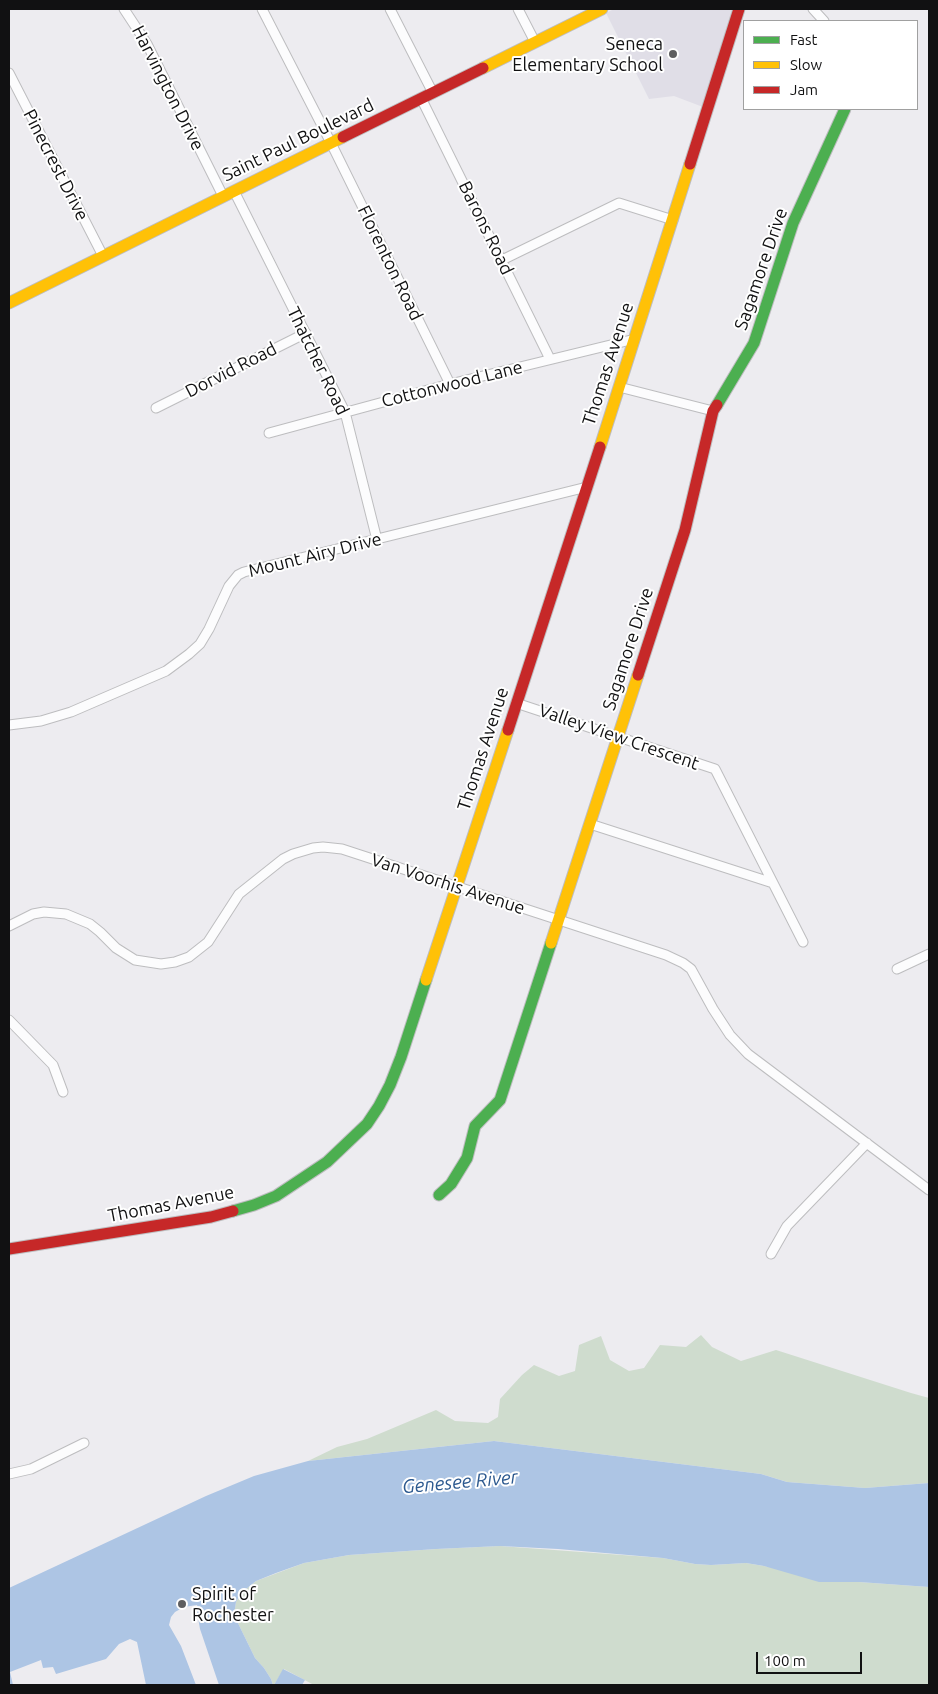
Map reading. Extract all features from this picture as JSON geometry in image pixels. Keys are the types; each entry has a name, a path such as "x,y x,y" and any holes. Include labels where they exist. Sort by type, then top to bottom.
{"street":[{"name":"Harvington Drive","path":"124,9 147,44 228,194"},
{"name":"Florenton Road","path":"262,9 331,143 450,384"},
{"path":"390,9 433,93"},
{"path":"518,9 535,42"},
{"name":"Saint Paul Boulevard","path":"9,302 602,9"},
{"name":"Thomas Avenue","path":"9,1250 174,1224 234,1212 276,1196 327,1162 367,1124 390,1085 401,1057 635,338 738,9"},
{"path":"813,9 823,20"},
{"name":"Pinecrest Drive","path":"9,73 103,256"},
{"name":"Barons Road","path":"421,98 550,359"},
{"name":"Sagamore Drive","path":"439,1195 451,1184 467,1158 475,1126 500,1100 685,530 713,411 754,343 793,223 845,110"},
{"name":"Thatcher Road","path":"228,194 306,333 345,412 377,540"},
{"path":"502,260 618,203 673,220"},
{"name":"Dorvid Road","path":"156,408 306,333"},
{"name":"Cottonwood Lane","path":"269,432 635,338"},
{"path":"619,387 713,411"},
{"name":"Mount Airy Drive","path":"9,725 41,721 71,712 166,671 200,644 209,630 229,586 233,580 244,572 586,487"},
{"name":"Valley View Crescent","path":"516,703 715,769 803,942"},
{"path":"590,824 773,883"},
{"name":"Van Voorhis Avenue","path":"9,926 33,914 44,912 66,914 90,924 124,955 136,960 161,964 182,959 199,950 208,942 239,894 283,859 305,850 323,847 342,849 666,955 687,966 730,1035 748,1054 929,1190"},
{"path":"897,969 929,954"},
{"path":"9,1020 53,1065 63,1092"},
{"path":"772,1254 788,1226 867,1143"},
{"path":"9,1474 31,1468 84,1443"}],"shaded area":[{"name":"Seneca Elementary School","path":"614,9 735,9 703,107 674,96 649,99 606,13"}],"green space":[{"path":"701,1335 712,1347 741,1361 776,1350 929,1398 929,1483 865,1488 787,1482 761,1474 494,1441 308,1461 337,1447 367,1439 436,1410 455,1421 488,1423 498,1417 500,1399 534,1365 559,1376 575,1371 579,1345 601,1336 610,1360 629,1371 644,1368 660,1345 686,1347"},
{"path":"500,1546 663,1558 695,1564 746,1563 859,1582 929,1587 929,1685 314,1685 284,1669 273,1685 264,1668 255,1658 234,1615 236,1602 241,1593 256,1581 304,1563 349,1555"}],"water":[{"name":"Genesee River","path":"494,1441 761,1474 787,1482 865,1488 929,1483 929,1587 859,1582 819,1582 764,1566 746,1563 695,1564 663,1558 558,1549 500,1546 349,1555 304,1563 256,1581 241,1593 236,1602 234,1615 255,1658 264,1668 273,1685 219,1685 200,1629 197,1605 184,1607 175,1612 171,1617 169,1625 181,1646 196,1685 146,1685 137,1642 130,1639 119,1644 106,1659 56,1674 53,1667 43,1668 41,1660 10,1672 13,1685 9,1685 9,1588 206,1496 254,1476 308,1461"},
{"path":"283,1669 305,1680 302,1685 274,1685"}],"traffic: fast":[{"path":"717,405 754,343 793,223 845,110"},
{"path":"439,1195 451,1184 467,1158 475,1126 500,1100 551,943"},
{"path":"233,1211 276,1196 327,1162 367,1124 390,1085 426,980"}],"traffic: slow":[{"path":"483,68 602,9"},
{"path":"9,303 343,137"},
{"path":"600,447 690,164"},
{"path":"551,943 638,675"},
{"path":"426,980 508,730"}],"traffic: jam":[{"path":"690,164 739,9"},
{"path":"343,137 483,68"},
{"path":"638,675 685,530 713,411 717,405"},
{"path":"508,730 600,447"},
{"path":"9,1249 211,1217 233,1211"}],"place":[{"name":"Seneca Elementary School","path":"673,54"},
{"name":"Spirit of Rochester","path":"182,1604"}]}
